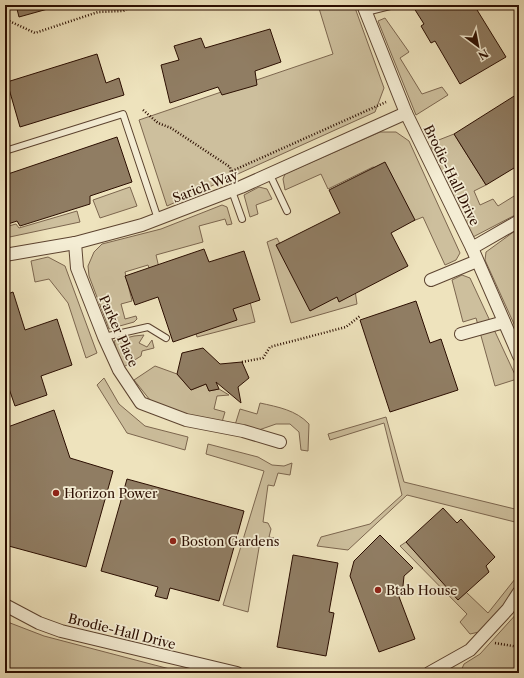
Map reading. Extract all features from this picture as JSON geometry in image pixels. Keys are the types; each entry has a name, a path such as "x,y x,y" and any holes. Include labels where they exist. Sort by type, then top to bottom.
{"street":[{"name":"Brodie-Hall Drive","path":"365,9 406,113 472,248 519,356"},
{"name":"Sarich Way","path":"5,255 75,243 142,226 270,175 406,113"},
{"path":"472,248 519,221"},
{"name":"Parker Place","path":"75,243 77,268 104,337 119,370 141,403 186,420 243,431 280,442"},
{"path":"430,280 477,261"},
{"path":"461,334 504,322"},
{"path":"429,673 442,670 470,650 508,609 519,592"},
{"name":"Brodie-Hall Drive","path":"5,605 39,623 61,631 237,673"}],"lane":[{"path":"365,9 394,5"},
{"path":"5,151 123,114 158,219"},
{"path":"270,175 287,211"},
{"path":"232,191 242,219"},
{"path":"104,337 148,327 166,338"}],"path":[{"path":"5,14 7,20 35,33 98,12 123,11 134,5"},
{"path":"232,171 386,102"},
{"path":"143,110 158,123 171,128 230,167 232,171 232,191"},
{"path":"242,362 263,358 270,347 346,327 360,316"},
{"path":"495,643 519,647"}],"shaded area":[{"path":"318,5 354,5 384,88 375,112 167,206 139,120 333,54"},
{"path":"385,18 409,52 400,58 422,94 442,87 448,95 416,115 378,21"},
{"path":"380,132 396,132 409,141 460,253 456,260 445,265 423,217 413,221 390,172 373,167 328,189 321,174 285,190 283,179 285,174"},
{"path":"454,134 486,185 474,191 480,205 493,199 498,206 519,193 519,213 473,237 431,150 431,143"},
{"path":"130,187 137,206 100,218 93,200"},
{"path":"259,187 267,189 272,199 256,205 258,214 250,217 244,195"},
{"path":"222,205 227,207 232,224 227,225 225,219 199,226 203,242 156,255 160,272 151,274 148,265 125,272 132,301 121,304 125,319 136,316 137,319 134,322 109,329 89,276 88,266 94,252 102,244 161,229"},
{"path":"77,211 80,222 5,238 5,227 16,224 19,228"},
{"path":"519,228 519,335 485,260 486,252"},
{"path":"277,238 309,302 354,283 357,304 291,323 267,242"},
{"path":"48,257 65,266 97,353 86,358 68,303 49,279 35,282 31,261"},
{"path":"462,275 470,278 517,379 495,386 476,318 463,322 452,280"},
{"path":"249,298 255,322 197,337 194,325 227,304"},
{"path":"144,335 139,343 147,347 152,340 154,348 142,351 141,356 122,368 114,341"},
{"path":"155,366 177,374 191,390 206,384 209,391 219,389 229,395 217,396 214,409 225,412 222,422 183,414 150,400 134,380"},
{"path":"104,378 119,404 145,426 188,437 185,450 127,433 97,385"},
{"path":"260,403 293,412 309,424 308,451 301,450 299,432 290,424 276,424 256,431 235,425 240,409 257,414"},
{"path":"386,417 404,482 519,510 519,523 407,495 348,550 317,546 321,537 370,524 402,495 384,423 330,440 328,434"},
{"path":"208,444 258,457 272,465 284,466 292,463 290,475 278,473 274,486 268,485 263,522 268,523 271,529 269,537 274,538 273,543 260,542 248,612 223,605 264,471 206,454"},
{"path":"406,542 458,599 466,592 488,613 519,574 519,583 502,608 479,632 470,634 460,622 467,614 400,546"},
{"path":"519,611 519,673 460,673 464,664 480,654"},
{"path":"5,621 44,636 185,673 5,673"}],"building":[{"path":"16,5 62,5 19,17"},
{"path":"412,5 474,5 506,57 460,84 435,41 431,43 421,26 424,24"},
{"path":"270,29 281,62 255,71 257,85 222,95 218,87 170,103 161,65 179,60 174,46 201,38 205,48"},
{"path":"97,54 106,83 119,78 124,95 20,127 7,82"},
{"path":"519,93 519,165 486,185 454,134"},
{"path":"117,137 132,182 90,196 90,204 20,226 17,221 5,225 5,175"},
{"path":"385,162 415,220 391,233 408,266 339,302 337,297 310,311 276,245 340,213 329,190"},
{"path":"204,249 209,262 244,251 260,300 233,309 237,320 173,342 158,297 135,305 125,276"},
{"path":"13,292 25,330 57,319 72,365 41,376 47,395 15,406 5,377 5,295"},
{"path":"416,301 430,343 441,339 458,390 390,412 360,320"},
{"path":"203,348 220,364 242,362 249,378 238,387 241,403 216,382 219,389 209,391 206,384 191,390 177,374 182,353"},
{"name":"Horizon Power","path":"54,410 70,458 113,471 86,567 5,545 5,428"},
{"name":"Boston Gardens","path":"127,479 244,511 219,601 170,588 167,599 155,596 158,587 101,571"},
{"path":"443,508 457,523 461,519 495,557 486,566 489,572 458,600 406,542"},
{"name":"Btab House","path":"380,535 413,568 404,576 403,586 398,594 415,639 379,652 350,576 354,561"},
{"path":"293,555 338,563 329,612 334,613 326,656 277,647"}],"place":[{"name":"Horizon Power","path":"56,493"},
{"name":"Boston Gardens","path":"173,541"},
{"name":"Btab House","path":"378,590"}]}
